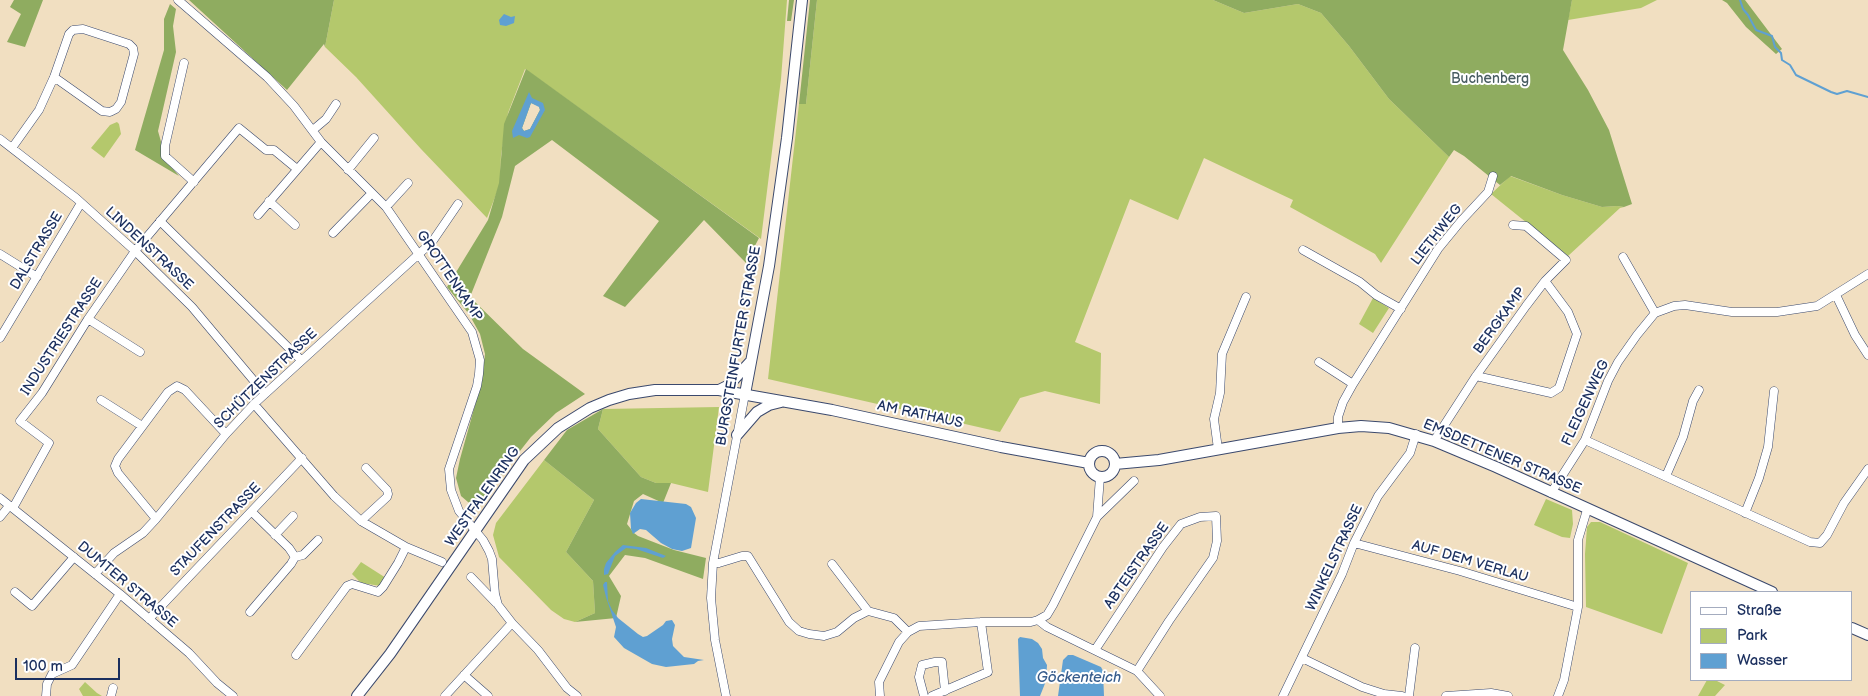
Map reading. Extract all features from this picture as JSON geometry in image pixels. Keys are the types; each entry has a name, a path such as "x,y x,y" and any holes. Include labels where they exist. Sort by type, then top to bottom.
{"main road":[{"name":"BURGSTEINFURTER STRASSE","path":"745,394 769,266 787,138 802,0"},
{"path":"719,390 729,385 750,361"},
{"name":"WESTFALENRING","path":"357,696 390,654 524,460 558,428 590,408 629,394 672,389 719,390 745,394"},
{"name":"AM RATHAUS","path":"745,394 891,422 1001,447 1089,463"},
{"path":"737,435 757,412 768,405 783,401"},
{"name":"EMSDETTENER STRASSE","path":"1115,464 1159,460 1338,428 1361,426 1389,428 1416,434 1434,441 1770,591"},
{"path":"1103,450 1112,455 1115,464 1111,474 1100,477 1092,472 1089,463 1094,454 1103,450"},
{"path":"1853,628 1868,635"}],"street":[{"name":"GROTTENKAMP","path":"178,0 267,77 294,106 321,142 386,207 472,332 479,354 480,367 477,386 449,469 451,490 459,512 486,546 492,558 493,580 498,605"},
{"path":"12,148 39,110 54,77 69,34 78,28 129,44 133,48 134,54 121,102 116,109 110,112 102,112 54,77"},
{"path":"184,63 164,146 165,156 194,182"},
{"path":"313,130 326,118 336,104"},
{"name":"INDUSTRIESTRASSE","path":"11,507 26,487 49,443 20,421 42,393 88,319 135,251 160,221 239,128 266,150 274,150 297,169"},
{"path":"348,170 374,138"},
{"name":"LINDENSTRASSE","path":"0,139 81,203 135,251 192,307 265,394"},
{"path":"258,214 321,142"},
{"name":"LIETHWEG","path":"1338,428 1338,417 1343,402 1353,384 1438,249 1488,192 1493,176"},
{"path":"386,207 398,197 408,183"},
{"path":"333,233 372,193"},
{"path":"269,201 295,225"},
{"name":"DALSTRASSE","path":"1,335 81,203"},
{"name":"SCHÜTZENSTRASSE","path":"95,574 114,553 142,533 156,519 226,434 254,404 432,242 458,204"},
{"path":"160,221 301,360"},
{"name":"BERGKAMP","path":"1434,441 1476,376 1545,281 1566,260 1526,226 1513,225"},
{"path":"1303,250 1360,282 1376,295 1400,309"},
{"path":"0,254 37,277"},
{"path":"1623,257 1655,313 1674,306 1685,305 1732,312 1790,311 1817,306 1868,274"},
{"name":"BERGKAMP","path":"1476,376 1550,393 1559,388 1577,334 1568,312 1545,281"},
{"path":"1836,295 1855,335 1868,355"},
{"path":"1218,450 1214,420 1220,393 1222,354 1246,297"},
{"name":"FLEIGENWEG","path":"1551,493 1585,440 1608,381 1618,362 1655,313"},
{"path":"88,319 140,352"},
{"path":"1319,362 1353,384"},
{"path":"156,519 118,473 115,466 118,459 168,392 178,386 185,390 226,434"},
{"path":"1666,476 1682,437 1693,400 1700,390"},
{"path":"1745,512 1759,478 1768,447 1774,391"},
{"name":"BURGSTEINFURTER STRASSE","path":"726,696 715,640 711,598 713,563 745,394"},
{"path":"101,400 142,426"},
{"path":"254,404 334,496 361,522 406,547 442,562"},
{"name":"WINKELSTRASSE","path":"1283,696 1342,574 1354,542 1378,496 1410,453 1416,434"},
{"path":"1585,440 1810,542 1820,543 1828,535 1844,503 1868,469"},
{"name":"STAUFENSTRASSE","path":"149,619 302,458"},
{"path":"361,522 388,494 387,490 366,468"},
{"path":"1096,518 1100,477"},
{"path":"880,696 879,682 899,642 908,632 919,626 981,622 1031,622 1046,615 1053,605 1096,518 1134,481"},
{"name":"DUMTER STRASSE","path":"0,498 120,594 189,653 217,683 233,696"},
{"path":"0,517 11,507"},
{"path":"1558,696 1564,680 1578,607 1578,540 1587,510"},
{"path":"252,512 295,557"},
{"path":"275,535 293,516"},
{"name":"ABTEISTRASSE","path":"1095,650 1181,524 1200,516 1216,516 1217,541 1213,558 1137,671"},
{"path":"250,612 295,557 302,555 318,540"},
{"name":"AUF DEM VERLAU","path":"1354,542 1460,571 1578,607"},
{"path":"296,655 347,586 352,584 378,592 383,588 406,547"},
{"path":"713,563 748,556 790,622 799,631 824,636 837,632 854,618 868,612 894,618 908,632"},
{"path":"15,592 32,606 74,557"},
{"path":"832,564 868,612"},
{"path":"471,577 538,650 567,688 577,696"},
{"path":"46,696 47,684 52,674 72,665 120,594"},
{"path":"1038,620 1047,628 1137,671 1160,696"},
{"path":"932,696 988,672 981,622"},
{"path":"445,696 512,623"},
{"path":"1409,696 1415,648"},
{"path":"1302,658 1362,687 1384,694 1402,696"},
{"path":"924,696 919,677 922,665 934,662 942,662 945,691"},
{"path":"464,675 488,696"},
{"path":"1446,696 1491,692 1508,696"}],"green space":[{"path":"14,0 43,0 25,47 7,42 21,14 10,7"},
{"path":"189,0 334,0 325,47 324,44 287,90"},
{"path":"334,0 787,0 781,79 761,239 525,69 508,113 501,155 500,184 487,218 356,77 325,47"},
{"path":"789,0 794,0 791,21 787,21"},
{"path":"810,0 817,0 806,104 799,104"},
{"path":"817,0 1213,0 1244,13 1298,4 1321,13 1389,99 1449,157 1381,263 1375,254 1290,207 1293,200 1204,158 1178,220 1130,199 1075,342 1101,353 1100,404 1045,391 1020,398 1000,432 768,379 799,104 806,104"},
{"name":"Buchenberg","path":"1213,0 1572,0 1563,50 1588,90 1609,130 1632,204 1624,207 1602,207 1562,195 1511,176 1500,185 1454,150 1449,157 1389,99 1321,13 1298,4 1244,13"},
{"path":"1572,0 1657,0 1641,8 1568,20"},
{"path":"1722,0 1745,0 1782,49 1776,54 1746,27 1727,3"},
{"path":"170,4 176,9 173,26 176,52 158,131 165,156 179,176 135,150 164,50 164,19"},
{"path":"526,69 759,238 746,263 704,220 625,307 603,296 659,221 552,140 515,166 502,217 470,297 523,349 585,394 556,413 531,437 475,508 461,496 456,478 482,380 485,354 480,334 469,314 447,287 488,220 499,183 504,124","holes":["531,103 539,106 540,110 530,129 524,131 522,128"]},
{"path":"117,122 121,134 104,158 91,148 110,125"},
{"path":"1510,176 1602,207 1624,207 1620,208 1568,256 1491,194"},
{"path":"1373,298 1389,308 1373,333 1359,324"},
{"path":"719,407 708,492 671,483 656,483 641,477 598,429 603,409"},
{"path":"603,409 598,429 641,477 656,483 671,483 663,503 643,494 634,501 627,524 638,536 674,550 706,558 703,579 645,558 625,555 609,576 621,596 616,618 575,622 595,613 593,581 566,552 594,500 544,460 567,430"},
{"path":"544,460 594,500 566,552 593,581 595,613 575,622 564,619 551,610 499,557 493,535 496,523"},
{"path":"1546,499 1572,510 1573,524 1570,538 1562,537 1534,525"},
{"path":"1591,522 1600,522 1688,563 1662,634 1586,607 1585,554 1587,527"},
{"path":"361,562 386,578 381,586 361,583 352,574"},
{"path":"1706,681 1717,681 1725,685 1715,696 1698,696"},
{"path":"85,682 102,696 83,696 79,689"}],"water":[{"path":"504,14 511,17 515,16 514,23 506,26 500,25 499,20"},
{"path":"529,92 532,98 543,103 545,110 530,137 527,138 519,135 513,138 512,131","holes":["531,103 539,107 540,110 530,129 524,131 522,128"]},
{"path":"641,499 686,504 691,507 696,518 691,548 682,551 672,549 661,543 646,530 640,529 633,534 630,513"},
{"path":"623,545 646,548 666,556 663,558 636,549 626,548 615,556 608,574 604,575 606,563"},
{"path":"607,582 608,601 612,610 618,618 638,634 643,637 647,636 666,621 672,620 675,625 672,639 673,646 684,657 704,660 694,664 666,667 652,664 624,648 614,637 616,627 603,585"},
{"name":"Göckenteich","path":"1020,637 1032,639 1042,649 1043,658 1047,665 1046,681 1040,696 1020,696 1018,639"},
{"name":"Göckenteich","path":"1068,655 1073,655 1101,667 1103,671 1104,696 1058,696 1063,660"}],"waterway":[{"path":"1740,0 1743,9 1756,30 1772,36 1775,47 1781,53 1782,60 1790,65 1796,75 1837,94 1847,91 1868,97"}]}
